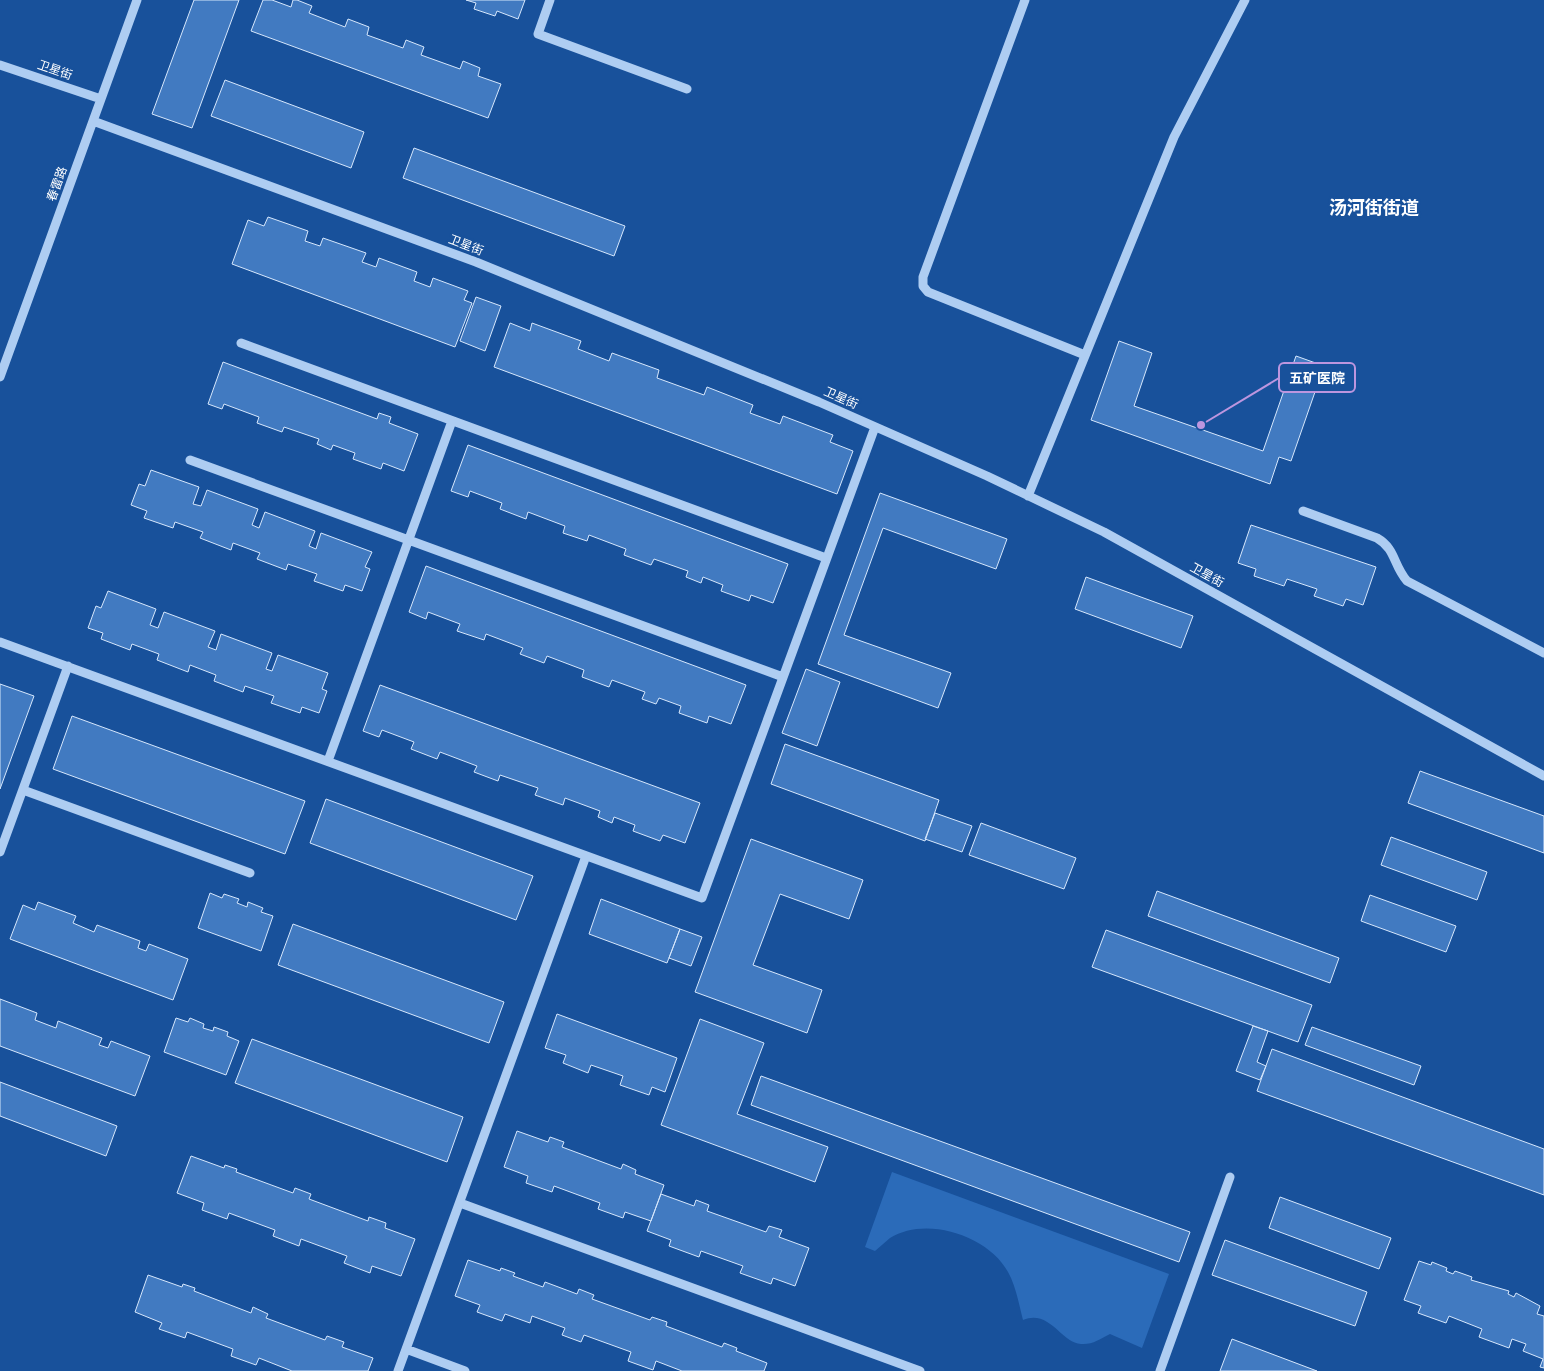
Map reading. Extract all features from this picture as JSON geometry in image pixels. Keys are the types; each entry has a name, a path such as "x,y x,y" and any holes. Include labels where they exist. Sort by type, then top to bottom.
{"street":[{"name":"春雷路","path":"0,377 137,0"},
{"path":"550,0 538,34 687,89"},
{"path":"1025,0 923,276 923,286 928,292 1085,355"},
{"path":"1028,496 1174,137 1245,0"},
{"name":"卫星街","path":"0,65 101,99"},
{"name":"卫星街","path":"93,121 476,262 875,427 1028,496 1104,532 1544,776"},
{"path":"241,343 826,558"},
{"path":"328,761 452,421"},
{"path":"0,642 702,898 875,427"},
{"path":"190,460 783,677"},
{"path":"1303,511 1377,538 1388,544 1398,570 1407,581 1544,653"},
{"path":"0,852 68,666"},
{"path":"23,790 250,873"},
{"path":"398,1371 586,856"},
{"path":"1160,1371 1230,1177"},
{"path":"460,1203 920,1371"},
{"path":"406,1349 465,1371"}],"shaded area":[{"path":"892,1172 1169,1274 1142,1348 1110,1334 1092,1343 1081,1344 1067,1338 1048,1322 1041,1319 1023,1320 1008,1272 999,1259 987,1248 972,1239 938,1229 921,1229 905,1231 890,1238 875,1251 865,1247"}],"building":[{"path":"194,0 239,0 192,128 152,114"},
{"path":"263,0 272,0 291,7 293,0 297,0 312,6 309,13 345,27 348,19 369,27 367,35 403,48 406,40 424,47 421,55 460,69 463,61 480,68 478,76 501,84 488,118 251,31"},
{"path":"466,0 525,0 518,19 497,11 495,16 474,9 476,3"},
{"path":"225,80 364,132 351,168 211,116"},
{"path":"414,148 625,226 614,256 403,178"},
{"path":"268,217 308,231 305,241 320,246 323,238 366,253 362,262 376,267 379,258 417,272 414,281 430,287 433,278 468,291 464,300 472,303 455,347 232,264 248,220 264,226"},
{"path":"476,297 501,306 485,351 460,341"},
{"path":"510,323 530,331 532,323 581,341 578,349 609,361 612,353 659,370 657,378 704,395 707,387 753,405 750,413 780,424 783,416 833,435 830,442 853,451 837,494 494,367"},
{"path":"1119,341 1152,353 1134,406 1263,451 1296,356 1324,366 1291,461 1279,457 1270,484 1091,420"},
{"path":"223,362 377,419 379,413 391,417 389,423 418,434 404,471 383,463 381,469 353,459 355,453 333,445 331,450 317,444 319,439 284,427 282,432 257,423 259,417 224,404 222,409 208,404"},
{"path":"468,445 788,564 773,603 751,595 749,601 721,591 723,585 703,577 701,583 686,577 688,571 654,559 651,565 624,555 626,549 589,535 587,541 563,533 565,526 528,512 526,519 500,509 502,503 470,491 468,497 451,491"},
{"path":"151,470 199,487 193,504 201,506 207,490 258,509 252,525 259,528 265,512 315,531 309,546 316,549 321,533 372,552 365,567 370,569 362,591 345,585 343,591 314,581 317,574 288,564 286,570 257,559 260,553 233,543 231,550 200,538 203,532 175,522 173,528 144,518 147,511 131,505 139,484 145,486"},
{"path":"880,493 1007,539 996,569 883,528 844,635 951,673 938,708 818,664"},
{"path":"1251,525 1376,567 1363,605 1346,599 1343,606 1314,596 1317,589 1287,579 1284,586 1254,576 1256,569 1238,563"},
{"path":"426,566 746,685 731,724 709,716 707,723 679,713 681,706 659,698 656,704 642,699 645,692 612,680 609,687 582,677 584,670 547,656 544,663 520,654 523,648 486,634 484,640 457,631 460,624 428,612 426,619 409,612"},
{"path":"1086,577 1193,616 1181,648 1075,609"},
{"path":"108,591 156,609 150,625 158,628 164,612 215,631 208,647 216,650 221,634 272,653 266,669 272,671 278,655 328,673 322,689 327,691 319,713 302,707 300,713 271,703 274,696 245,686 243,692 214,681 216,675 190,665 188,672 157,660 159,654 132,644 130,650 101,639 103,633 88,628 96,606 101,608"},
{"path":"806,669 840,682 817,746 782,733"},
{"path":"0,684 34,696 0,789"},
{"path":"380,685 700,803 685,843 663,835 660,841 633,831 635,825 614,817 612,823 598,817 600,811 565,798 563,805 535,795 538,788 500,775 498,781 474,772 477,766 440,752 437,759 411,749 414,742 382,730 379,737 363,731"},
{"path":"72,716 305,801 285,854 53,769"},
{"path":"785,744 939,800 925,841 771,784"},
{"path":"1420,771 1544,816 1544,853 1408,803"},
{"path":"326,799 533,876 516,920 310,843"},
{"path":"935,813 972,826 962,852 925,839"},
{"path":"981,823 1076,858 1064,889 969,855"},
{"path":"1391,837 1487,872 1477,900 1381,865"},
{"path":"751,839 863,880 849,919 780,894 753,965 822,990 807,1033 695,992"},
{"path":"1157,891 1339,958 1330,983 1148,916"},
{"path":"210,893 222,898 224,894 239,899 237,903 247,907 248,902 263,908 261,912 273,916 261,951 198,928"},
{"path":"1370,895 1456,926 1446,952 1361,921"},
{"path":"601,899 680,929 667,963 589,934"},
{"path":"38,902 76,916 73,923 94,932 97,925 140,941 138,948 146,951 149,944 188,959 173,1000 10,939 23,905 35,910"},
{"path":"293,924 504,1002 489,1043 278,965"},
{"path":"680,929 702,937 691,966 669,958"},
{"path":"1106,930 1312,1005 1298,1042 1092,967"},
{"path":"0,999 37,1013 35,1020 56,1028 58,1021 102,1038 99,1045 108,1048 111,1041 150,1056 135,1096 0,1046"},
{"path":"557,1014 677,1058 665,1092 652,1087 649,1095 620,1085 623,1076 591,1065 588,1073 563,1063 566,1055 545,1048"},
{"path":"176,1018 188,1022 190,1018 204,1024 203,1028 213,1031 214,1027 228,1032 227,1036 239,1041 226,1075 164,1052"},
{"path":"700,1019 764,1043 737,1114 828,1147 815,1182 661,1125"},
{"path":"1253,1026 1268,1031 1257,1062 1266,1066 1260,1080 1236,1071"},
{"path":"1312,1027 1421,1066 1414,1085 1305,1045"},
{"path":"252,1039 463,1117 447,1162 235,1083"},
{"path":"1272,1049 1544,1149 1544,1195 1257,1091"},
{"path":"761,1076 1190,1232 1179,1262 751,1105"},
{"path":"0,1082 117,1126 106,1156 0,1116"},
{"path":"517,1131 548,1142 550,1137 564,1142 562,1147 621,1169 623,1164 636,1170 635,1174 664,1185 651,1221 625,1212 623,1218 598,1209 600,1203 554,1186 552,1192 526,1183 528,1176 504,1167"},
{"path":"191,1156 224,1168 225,1165 237,1169 236,1172 293,1193 295,1188 311,1194 309,1199 368,1221 369,1217 386,1223 385,1228 415,1239 401,1276 372,1266 370,1273 344,1263 347,1256 301,1239 299,1246 273,1236 275,1230 229,1213 227,1219 202,1210 204,1203 177,1193"},
{"path":"661,1194 694,1206 696,1200 709,1205 707,1211 766,1232 769,1226 782,1230 779,1237 809,1248 795,1286 773,1278 771,1284 740,1273 743,1266 701,1251 699,1257 669,1246 671,1240 647,1231"},
{"path":"1280,1197 1391,1238 1379,1269 1269,1228"},
{"path":"1225,1240 1367,1292 1355,1326 1212,1275"},
{"path":"468,1260 500,1271 501,1268 515,1273 513,1276 543,1287 545,1282 577,1294 579,1289 594,1295 592,1299 650,1320 652,1317 667,1322 666,1326 722,1347 724,1343 737,1348 736,1351 767,1363 764,1371 682,1371 656,1361 653,1370 628,1361 631,1352 584,1335 581,1342 562,1335 565,1328 532,1316 530,1323 505,1314 502,1321 477,1312 480,1305 455,1296"},
{"path":"1419,1261 1431,1265 1432,1262 1447,1268 1446,1271 1453,1274 1455,1271 1472,1277 1471,1280 1509,1291 1508,1294 1514,1297 1516,1293 1540,1306 1537,1314 1544,1316 1544,1368 1540,1367 1543,1359 1523,1351 1526,1344 1512,1339 1509,1348 1479,1337 1482,1329 1449,1316 1446,1323 1418,1313 1421,1306 1404,1300"},
{"path":"148,1275 182,1287 183,1284 195,1288 194,1291 251,1313 253,1307 268,1314 266,1318 325,1340 327,1336 344,1342 342,1347 373,1358 368,1371 292,1371 259,1358 256,1365 231,1356 233,1349 187,1332 185,1338 159,1329 162,1323 135,1312"},
{"path":"1232,1339 1317,1371 1220,1371"}],"place":[{"name":"五矿医院","path":"1201,425"}],"district":[{"name":"汤河街街道","path":"1374,208"}]}
